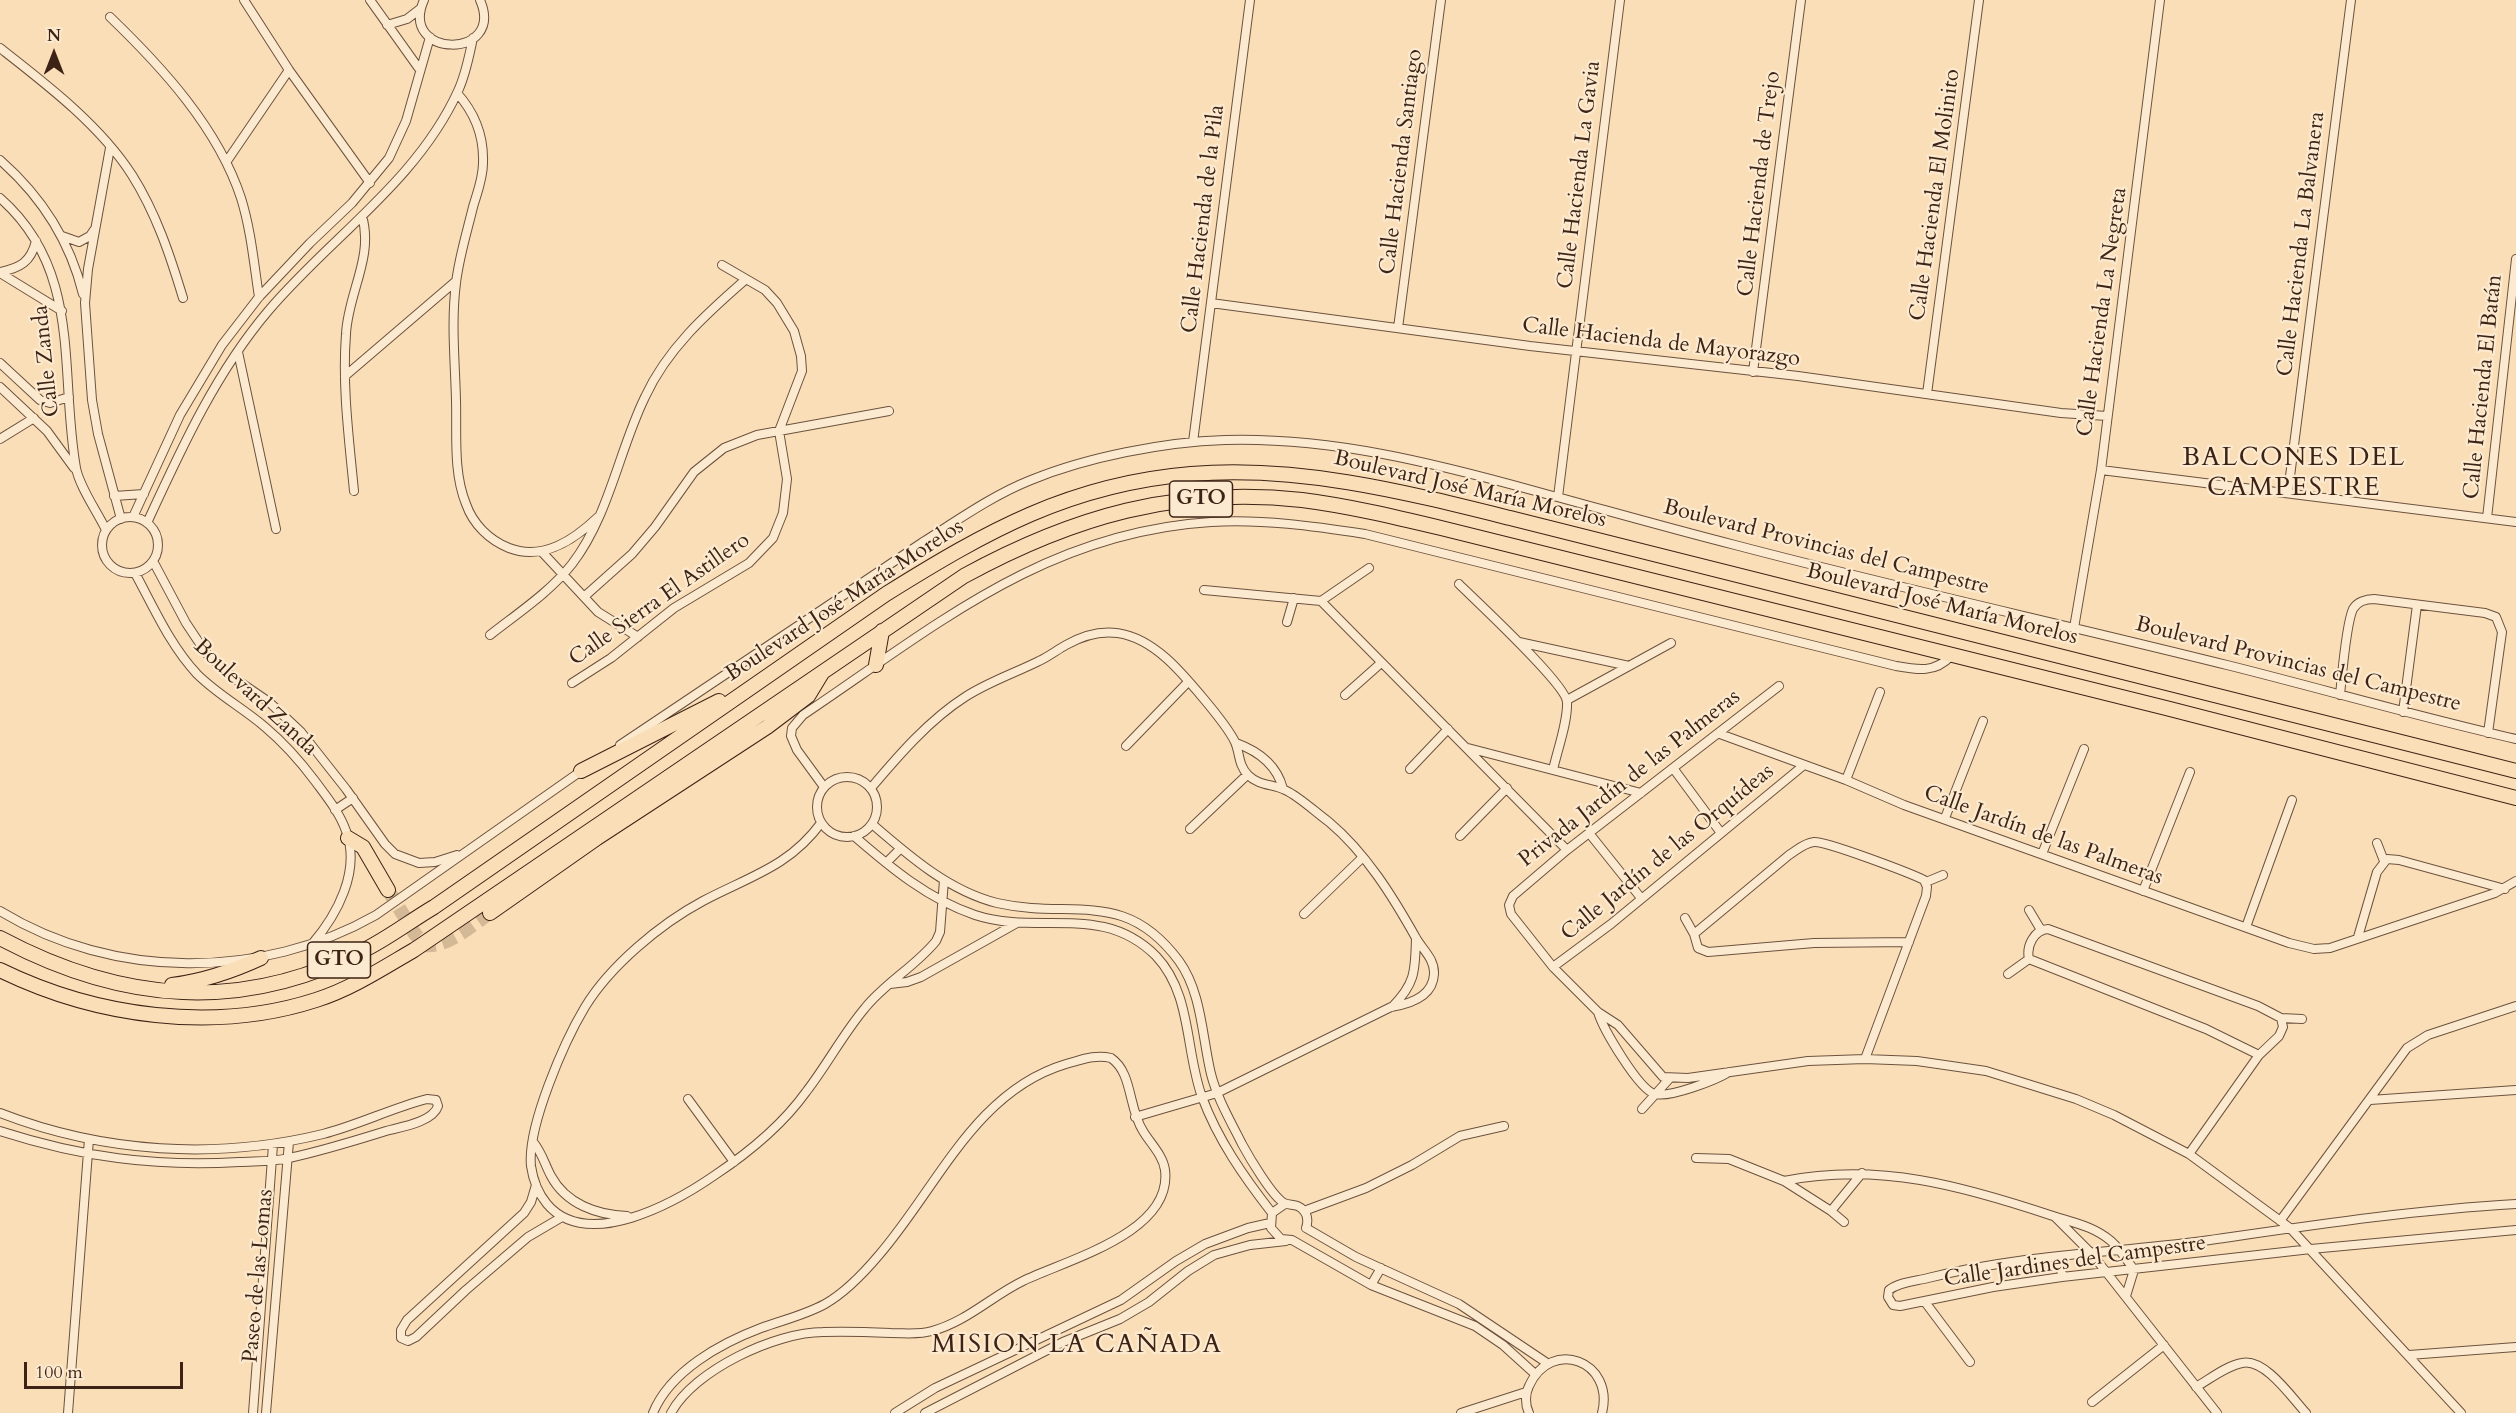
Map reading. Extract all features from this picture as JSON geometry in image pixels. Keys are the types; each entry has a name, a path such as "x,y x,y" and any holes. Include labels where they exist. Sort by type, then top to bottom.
{"main road":[{"name":"Boulevard José María Morelos","path":"0,938 34,957 63,968 143,988 213,993 255,989 295,978 368,948 434,907 886,594 957,550 1047,506 1086,492 1140,480 1194,474 1269,473 1314,476 1380,487 2516,771"},
{"name":"Boulevard José María Morelos","path":"0,970 70,996 146,1014 189,1017 248,1015 266,1013 318,999 363,979 423,944 936,594 988,563 1049,534 1087,520 1163,502 1260,497 1348,507 1441,528 2177,711 2516,798"},
{"path":"876,665 882,631"},
{"path":"490,913 597,838 767,726 808,696 823,671"},
{"path":"580,771 770,675"},
{"path":"348,838 363,847 388,890"},
{"path":"143,988 207,978 240,968 261,958"}],"street":[{"path":"244,0 289,70 370,183"},
{"path":"370,0 420,70"},
{"path":"387,25 407,20 420,9 424,0"},
{"path":"420,9 422,25 430,38 447,46 465,44 473,38 482,25 484,17 480,0"},
{"name":"Calle Hacienda de la Pila","path":"1193,442 1250,0"},
{"name":"Calle Hacienda Santiago","path":"1398,328 1442,0"},
{"name":"Calle Hacienda La Gavia","path":"1558,497 1620,0"},
{"name":"Calle Hacienda de Trejo","path":"1753,372 1801,0"},
{"name":"Calle Hacienda El Molinito","path":"1927,394 1980,0"},
{"name":"Calle Hacienda La Negreta","path":"2074,628 2101,470 2160,0"},
{"name":"Calle Hacienda La Balvanera","path":"2288,492 2351,0"},
{"path":"110,18 174,87 227,161 247,222 259,297"},
{"path":"133,517 157,462 193,391 222,345 259,297 370,183 395,147 406,121 430,38"},
{"path":"147,523 200,415 238,352 268,311 294,282 395,183 425,148 457,93 473,38"},
{"path":"0,48 62,98 110,148 132,176 163,236 183,298"},
{"path":"227,161 289,70"},
{"path":"457,93 470,108 478,123 483,165 456,281 453,334 458,459 466,505 481,529 498,543 511,549 542,552 572,538 598,517"},
{"path":"110,148 88,269 86,303 92,400 121,519"},
{"name":"Calle Zanda","path":"0,160 39,199 62,236 79,276 86,303"},
{"name":"Calle Zanda","path":"0,198 21,220 36,241 48,267 62,311 76,471 106,530 102,540 102,551 106,561 114,569 124,573 135,573"},
{"path":"354,491 345,376 347,317 361,272 366,241 366,229 362,216"},
{"path":"62,236 79,242 85,240 90,236 98,219"},
{"path":"0,273 22,266 33,252 36,241"},
{"name":"Calle Hacienda El Batán","path":"2487,518 2516,259"},
{"path":"722,265 765,290 777,303 794,331 801,356 802,371 779,431"},
{"path":"0,273 62,311"},
{"path":"490,635 545,592 577,556 598,517 643,399 654,377 673,350 692,329 745,280"},
{"path":"345,376 456,281"},
{"name":"Calle Hacienda de Mayorazgo","path":"1211,303 2061,413 2107,416"},
{"path":"238,352 276,529"},
{"path":"0,363 40,400 50,403 69,397"},
{"path":"0,387 47,431 76,471"},
{"path":"585,596 632,554 655,527 694,472 708,460 741,440 889,411"},
{"path":"0,439 34,418"},
{"name":"Calle Sierra El Astillero","path":"572,683 682,603 749,563 772,538 783,513 787,496 786,466 779,431"},
{"name":"Boulevard Provincias del Campestre","path":"0,911 50,937 110,954 183,963 216,964 261,958 310,946 348,931 376,915 580,771 923,542 1001,495 1028,481 1079,463 1193,442 1263,440 1353,449 1449,467 1737,546 2231,666 2403,712 2516,739"},
{"path":"2101,470 2516,522"},
{"path":"114,496 144,494"},
{"path":"106,530 121,519 133,517 147,523 154,531 158,541 153,561 145,569 135,573"},
{"path":"824,786 796,750 791,736 793,724 803,715 978,596 1011,578 1073,550 1156,529 1232,521 1283,522 1365,534 1896,666 1916,669 1934,668 1942,666 1952,656"},
{"path":"542,552 564,572 598,612 638,637"},
{"name":"Boulevard Zanda","path":"153,561 186,623 206,653 231,676 285,716 314,748 385,844 404,859 419,863 435,862 466,852"},
{"path":"1321,601 1369,568"},
{"name":"Boulevard Zanda","path":"135,573 165,629 190,666 217,692 263,725 286,746 335,810 348,838 348,878 344,894 328,926 310,946"},
{"path":"1459,584 1519,642 1563,692 1567,700 1553,770"},
{"path":"1204,590 1321,601 1568,850"},
{"path":"1287,622 1294,598"},
{"path":"2340,695 2349,628 2355,607 2369,599 2486,613 2499,620 2502,632 2488,733"},
{"path":"2403,712 2417,605"},
{"path":"871,788 891,764 954,704 985,686 1040,661 1065,645 1092,633 1116,632 1145,643 1167,659 1236,743 1261,755 1270,764 1281,781 1283,789"},
{"path":"1519,642 1629,666"},
{"path":"1567,700 1671,643"},
{"path":"1345,695 1381,663"},
{"path":"1126,746 1187,683"},
{"name":"Privada Jardín de las Palmeras","path":"1553,967 1511,914 1509,905 1517,891 1779,686"},
{"path":"1846,780 1880,692"},
{"path":"1945,818 1983,721"},
{"path":"1410,769 1448,729"},
{"name":"Calle Jardín de las Palmeras","path":"1720,734 1846,780 1904,805 2143,891 2314,949 2330,948 2505,889 2516,881"},
{"path":"1135,1117 1217,1092 1391,1007 1415,1000 1428,990 1431,983 1434,971 1432,963 1399,906 1362,858 1331,824 1283,789 1266,786 1247,775 1240,763 1236,743"},
{"path":"1467,748 1641,793"},
{"path":"2042,854 2084,749"},
{"name":"Calle Jardín de las Orquídeas","path":"1553,967 1804,765"},
{"path":"1673,768 1721,833"},
{"path":"2143,891 2190,772"},
{"path":"1190,828 1247,775"},
{"path":"853,777 863,781 871,788 876,797 877,807 872,824 863,832 854,836 836,835 821,823 816,804 824,786 832,780 853,777"},
{"path":"1460,836 1507,788"},
{"path":"335,810 353,798"},
{"path":"2246,927 2292,800"},
{"path":"821,823 791,855 766,872 709,898 656,933 609,975 593,994 566,1043 541,1109 531,1161 536,1184 545,1201 562,1216 595,1224 616,1222 677,1200 734,1161 768,1133 805,1094 872,999 936,941 940,932 944,880"},
{"path":"872,824 900,849 944,880 968,893 997,902 1046,909 1096,909 1121,916 1155,935 1180,963 1196,998 1211,1076 1248,1155 1286,1204 1296,1205 1304,1211 1307,1217 1303,1234 1289,1240 1250,1245 1214,1255 1188,1271 1149,1302 1120,1319 1062,1342 925,1413"},
{"path":"1589,833 1641,898"},
{"path":"854,836 913,884 942,902 975,915 1017,923 1087,922 1132,937 1156,957 1175,984 1184,1012 1195,1074 1202,1097 1214,1125 1239,1170 1271,1218 1273,1233 1371,1285 1464,1320 1489,1334 1534,1374"},
{"path":"1694,933 1789,855 1804,845 1814,842 1836,846 1926,882 1943,875"},
{"path":"2377,843 2384,861"},
{"path":"886,863 900,849"},
{"path":"1304,914 1362,858"},
{"path":"2384,861 2399,860 2505,889"},
{"path":"2358,937 2377,872 2384,861"},
{"path":"1865,1059 1928,889 1926,882"},
{"path":"2029,910 2041,930"},
{"path":"1116,930 1121,916"},
{"path":"1685,918 1694,933 1698,948 1708,952 1798,944 1909,942"},
{"path":"890,984 907,982 921,976 1017,923"},
{"path":"2030,959 2028,955 2033,939 2041,930 2051,930 2258,1006 2281,1018 2302,1019"},
{"path":"1391,1007 1410,988 1416,937"},
{"path":"2008,974 2030,959"},
{"path":"2030,959 2197,1025 2259,1055"},
{"path":"1553,967 1598,1012 1618,1025 1658,1072 1670,1078 1808,1061 1865,1059 1917,1061 1986,1071 2076,1099 2145,1129 2189,1154 2290,1228 2462,1413"},
{"path":"2280,1221 2370,1100 2400,1054 2415,1041 2516,1006"},
{"path":"1598,1012 1606,1032 1625,1061 1646,1088 1657,1095 1699,1085 1730,1072"},
{"path":"2189,1154 2259,1055 2278,1036 2283,1027 2281,1018"},
{"path":"653,1413 659,1399 674,1382 722,1346 760,1328 814,1309 848,1288 894,1238 981,1119 1022,1083 1089,1057 1111,1058 1119,1065 1126,1078 1135,1117 1163,1162 1165,1177 1162,1193 1150,1213 1128,1233 1112,1243 1023,1281 945,1327 918,1334 820,1332 772,1342 742,1354 702,1380 671,1413"},
{"path":"1642,1109 1670,1078"},
{"path":"2370,1100 2516,1090"},
{"path":"0,1113 89,1139 142,1148 177,1150 273,1145 326,1133 424,1099 434,1098 438,1104 438,1110 427,1117 355,1141 287,1159 272,1160 176,1164 141,1162 88,1155 0,1131"},
{"path":"688,1099 734,1161"},
{"path":"1304,1211 1373,1185 1460,1136 1504,1126"},
{"path":"68,1413 89,1139"},
{"name":"Paseo de las Lomas","path":"266,1413 289,1142"},
{"path":"534,1143 542,1153 552,1178 568,1197 597,1211 634,1216"},
{"name":"Paseo de las Lomas","path":"253,1413 273,1145"},
{"path":"1696,1158 1729,1159 1784,1181 1832,1211 1844,1222"},
{"path":"1784,1181 1810,1176 1862,1173 1909,1178 1979,1191 2092,1228 2119,1249 2134,1270 2126,1296"},
{"path":"1832,1211 1862,1173"},
{"path":"536,1184 531,1202 524,1213 407,1320 401,1330 401,1338 408,1341 416,1337 522,1242 537,1230 562,1216"},
{"path":"895,1413 935,1388 1121,1300 1176,1261 1205,1244 1271,1218 1286,1204"},
{"name":"Calle Jardines del Campestre","path":"2516,1204 2441,1210 2290,1228 1951,1272 1899,1285 1888,1292 1890,1302 1896,1306 1993,1287 2062,1277 2311,1249 2516,1230"},
{"path":"2055,1217 2092,1254 2217,1413"},
{"path":"1306,1228 1346,1252 1472,1311 1547,1363"},
{"path":"2060,1257 2062,1277"},
{"path":"1371,1285 1381,1268"},
{"path":"1417,1302 1425,1288"},
{"path":"1924,1302 1970,1362"},
{"path":"2092,1402 2164,1345"},
{"path":"2409,1355 2516,1347"},
{"path":"1529,1413 1526,1392 1534,1374 1547,1363 1567,1359 1587,1365 1597,1374 1604,1387 1605,1400 1602,1413"},
{"path":"2196,1387 2234,1366 2251,1362 2263,1367 2306,1413"},
{"path":"1461,1413 1499,1403 1526,1392"}],"tunnel":[{"path":"388,890 415,934 425,945 442,943 451,939 490,913"}],"district":[{"name":"BALCONES DEL CAMPESTRE","path":"2294,474"},
{"name":"MISION LA CAÑADA","path":"1077,1346"}]}
